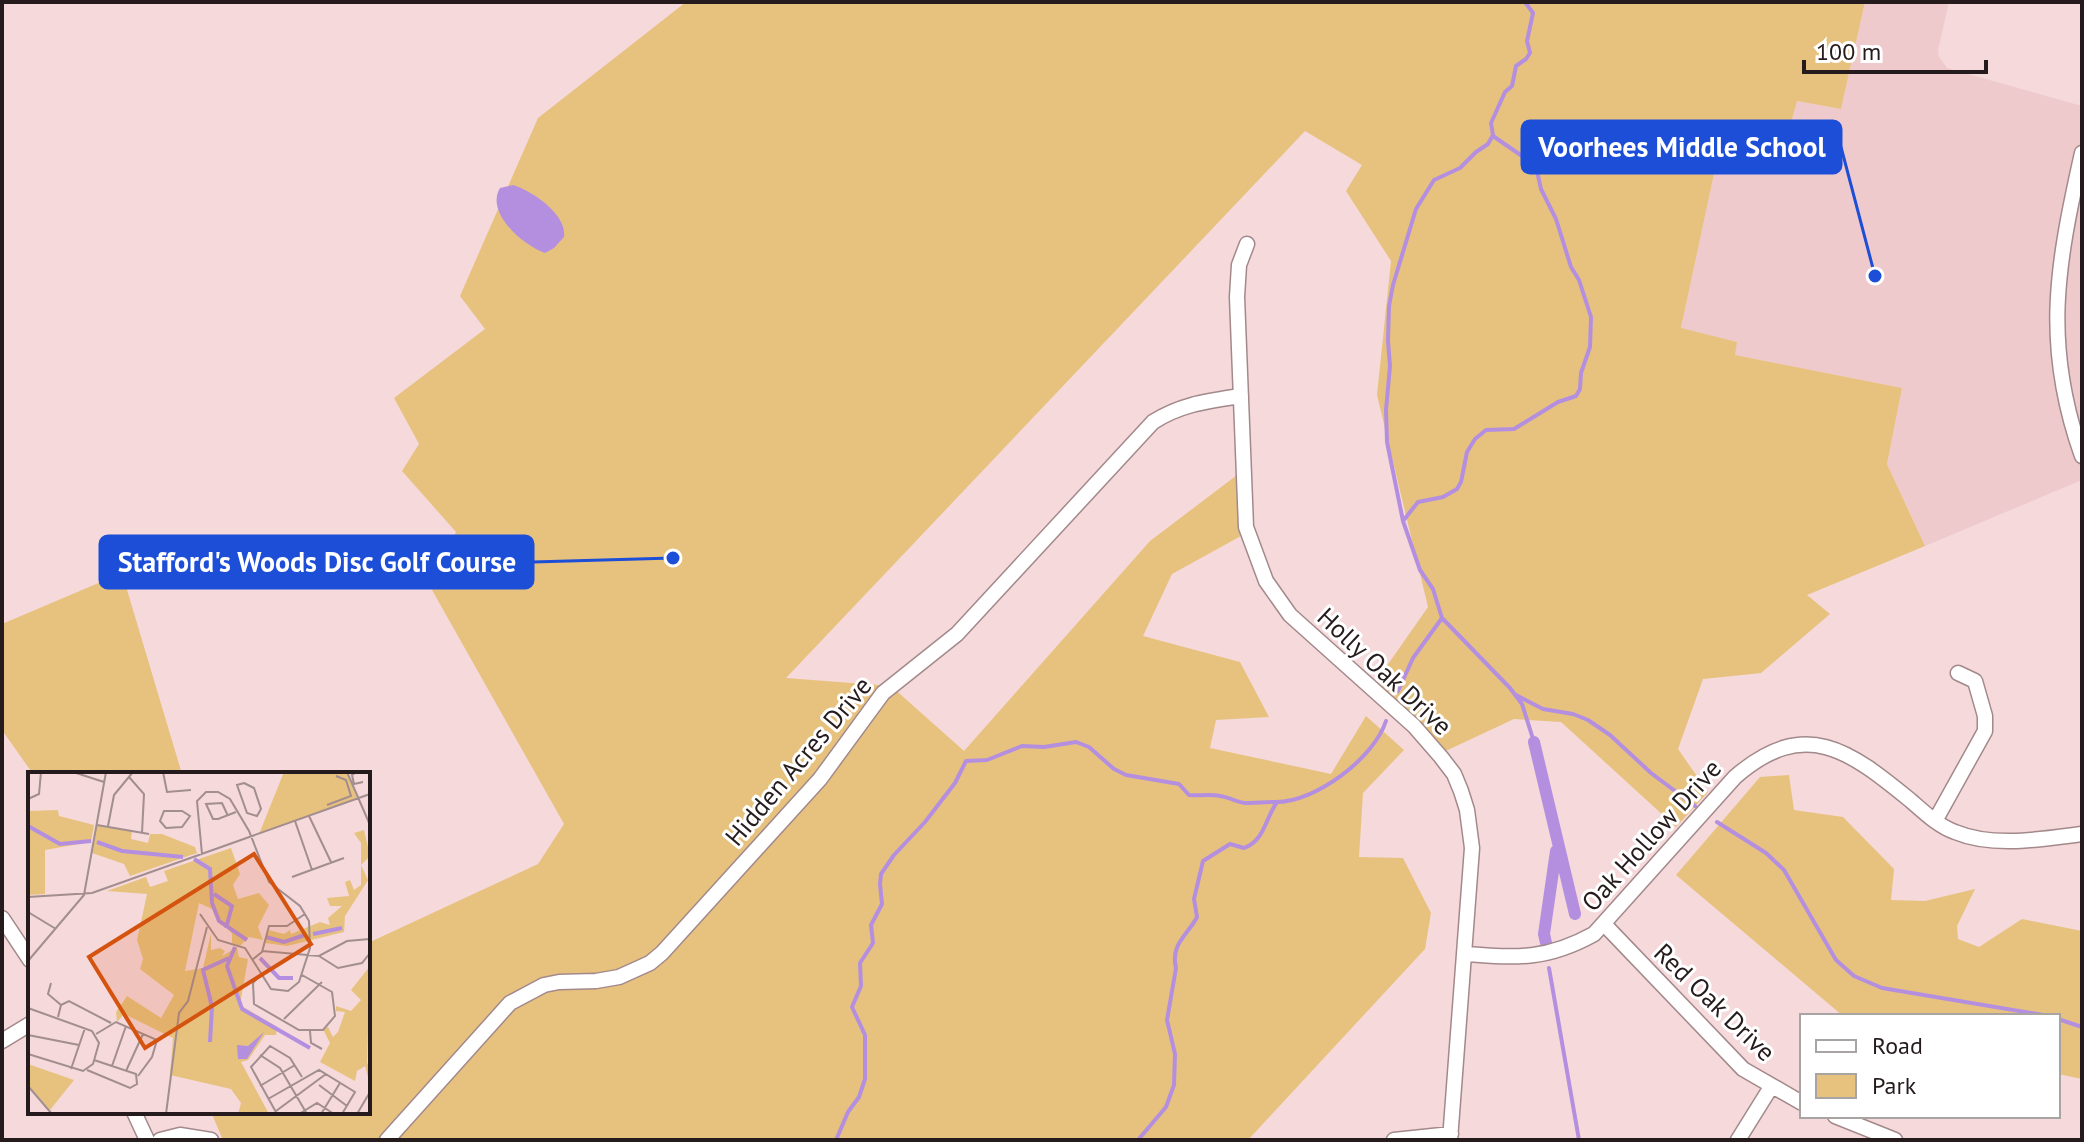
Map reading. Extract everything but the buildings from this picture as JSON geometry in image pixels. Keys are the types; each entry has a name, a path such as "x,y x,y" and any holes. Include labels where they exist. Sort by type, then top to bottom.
{"street":[{"path":"2082,153 2062,241 2056,311 2058,363 2068,418 2082,456"},
{"name":"Holly Oak Drive","path":"1247,244 1239,265 1237,297 1246,527 1266,581 1290,615 1414,726 1447,765 1467,810 1472,848 1450,1137"},
{"name":"Hidden Acres Drive","path":"387,1140 510,1003 544,985 619,977 650,963 662,953 820,779 883,693 957,634 1142,432 1172,410 1188,404 1241,396"},
{"path":"1935,821 1985,731 1985,716 1975,681 1958,673"},
{"name":"Oak Hollow Drive","path":"1466,954 1518,958 1544,954 1572,946 1594,934 1735,777 1751,762 1791,746 1822,744 1859,761 1953,832 1997,840 2082,834"},
{"path":"2,918 28,957"},
{"name":"Red Oak Drive","path":"1604,924 1743,1069 1800,1102"},
{"path":"2,1041 28,1025"},
{"path":"1738,1140 1771,1087"},
{"path":"135,1114 147,1140"},
{"path":"1840,1118 1895,1140"},
{"path":"160,1140 180,1135 211,1140"},
{"path":"1394,1140 1450,1137"}],"shaded area":[{"path":"1865,2 1949,2 1938,50 1947,68 2082,106 2082,480 1925,546 1887,464 1902,388 1734,355 1737,342 1681,329 1717,160 1797,101 1841,109"},
{"path":"513,185 538,198 560,220 564,237 554,248 545,253 536,249 517,236 502,217 497,198 500,188"}],"green space":[{"path":"686,2 1865,2 1841,109 1797,101 1777,172 1717,160 1681,328 1737,342 1735,355 1902,388 1887,464 1925,546 1807,595 1830,614 1761,673 1703,679 1678,749 1708,792 1676,827 1561,722 1514,719 1437,755 1377,680 1428,607 1377,395 1391,261 1346,191 1362,165 1305,131 786,678 891,686 964,751 1150,541 1241,472 1250,531 1172,574 1143,636 1240,662 1269,717 1216,720 1210,748 1331,774 1366,716 1404,750 1363,793 1359,857 1403,858 1431,913 1425,949 1248,1140 223,1140 212,1114 370,1114 370,942 538,864 564,824 432,590 456,532 402,471 419,444 394,398 485,329 460,296 538,118"},
{"path":"122,573 181,772 32,772 2,730 2,624"},
{"path":"1789,775 1794,810 1843,817 1894,869 1891,900 1925,901 1975,889 1957,926 1958,939 1979,947 2022,919 2082,931 2082,1079 2060,1074 2060,1014 1841,1014 1676,875 1760,777"}],"waterway":[{"path":"1525,2 1533,13 1527,41 1530,53 1516,66 1512,86 1505,92 1491,123 1493,135 1488,144 1460,168 1434,180 1416,209 1389,306 1390,366 1386,410 1387,442 1403,521 1420,570 1433,589 1442,618 1522,704 1534,742"},
{"path":"1403,521 1418,502 1443,497 1457,489 1467,452 1475,439 1486,430 1514,429 1558,402 1576,396 1590,347 1591,317 1556,219 1541,189 1537,171 1522,156 1493,136"},
{"path":"1398,691 1413,658 1442,618"},
{"path":"1516,695 1543,709 1588,720 1695,806"},
{"path":"836,1140 865,1079 865,1035 852,1007 861,986 860,963 873,943 871,925 882,904 881,874 955,783 966,761 987,760 1022,746 1044,747 1076,742 1089,747 1114,769 1126,775 1179,784 1189,795 1216,795 1245,803 1276,802 1308,795 1342,775 1369,749 1386,721"},
{"path":"1534,742 1575,914"},
{"path":"1138,1140 1166,1107 1174,1085 1175,1054 1167,1020 1176,968 1175,952 1197,917 1194,899 1203,861 1230,844 1244,848 1251,844 1261,834 1277,802"},
{"path":"1717,822 1766,853 1784,870 1836,960 1854,976 1882,988 2037,1014"},
{"path":"1546,943 1544,934 1556,851"},
{"path":"1549,968 1579,1140"},
{"path":"2060,1020 2082,1027"}],"place":[{"name":"Voorhees Middle School","path":"1875,276"},
{"name":"Stafford's Woods Disc Golf Course","path":"673,558"}]}
